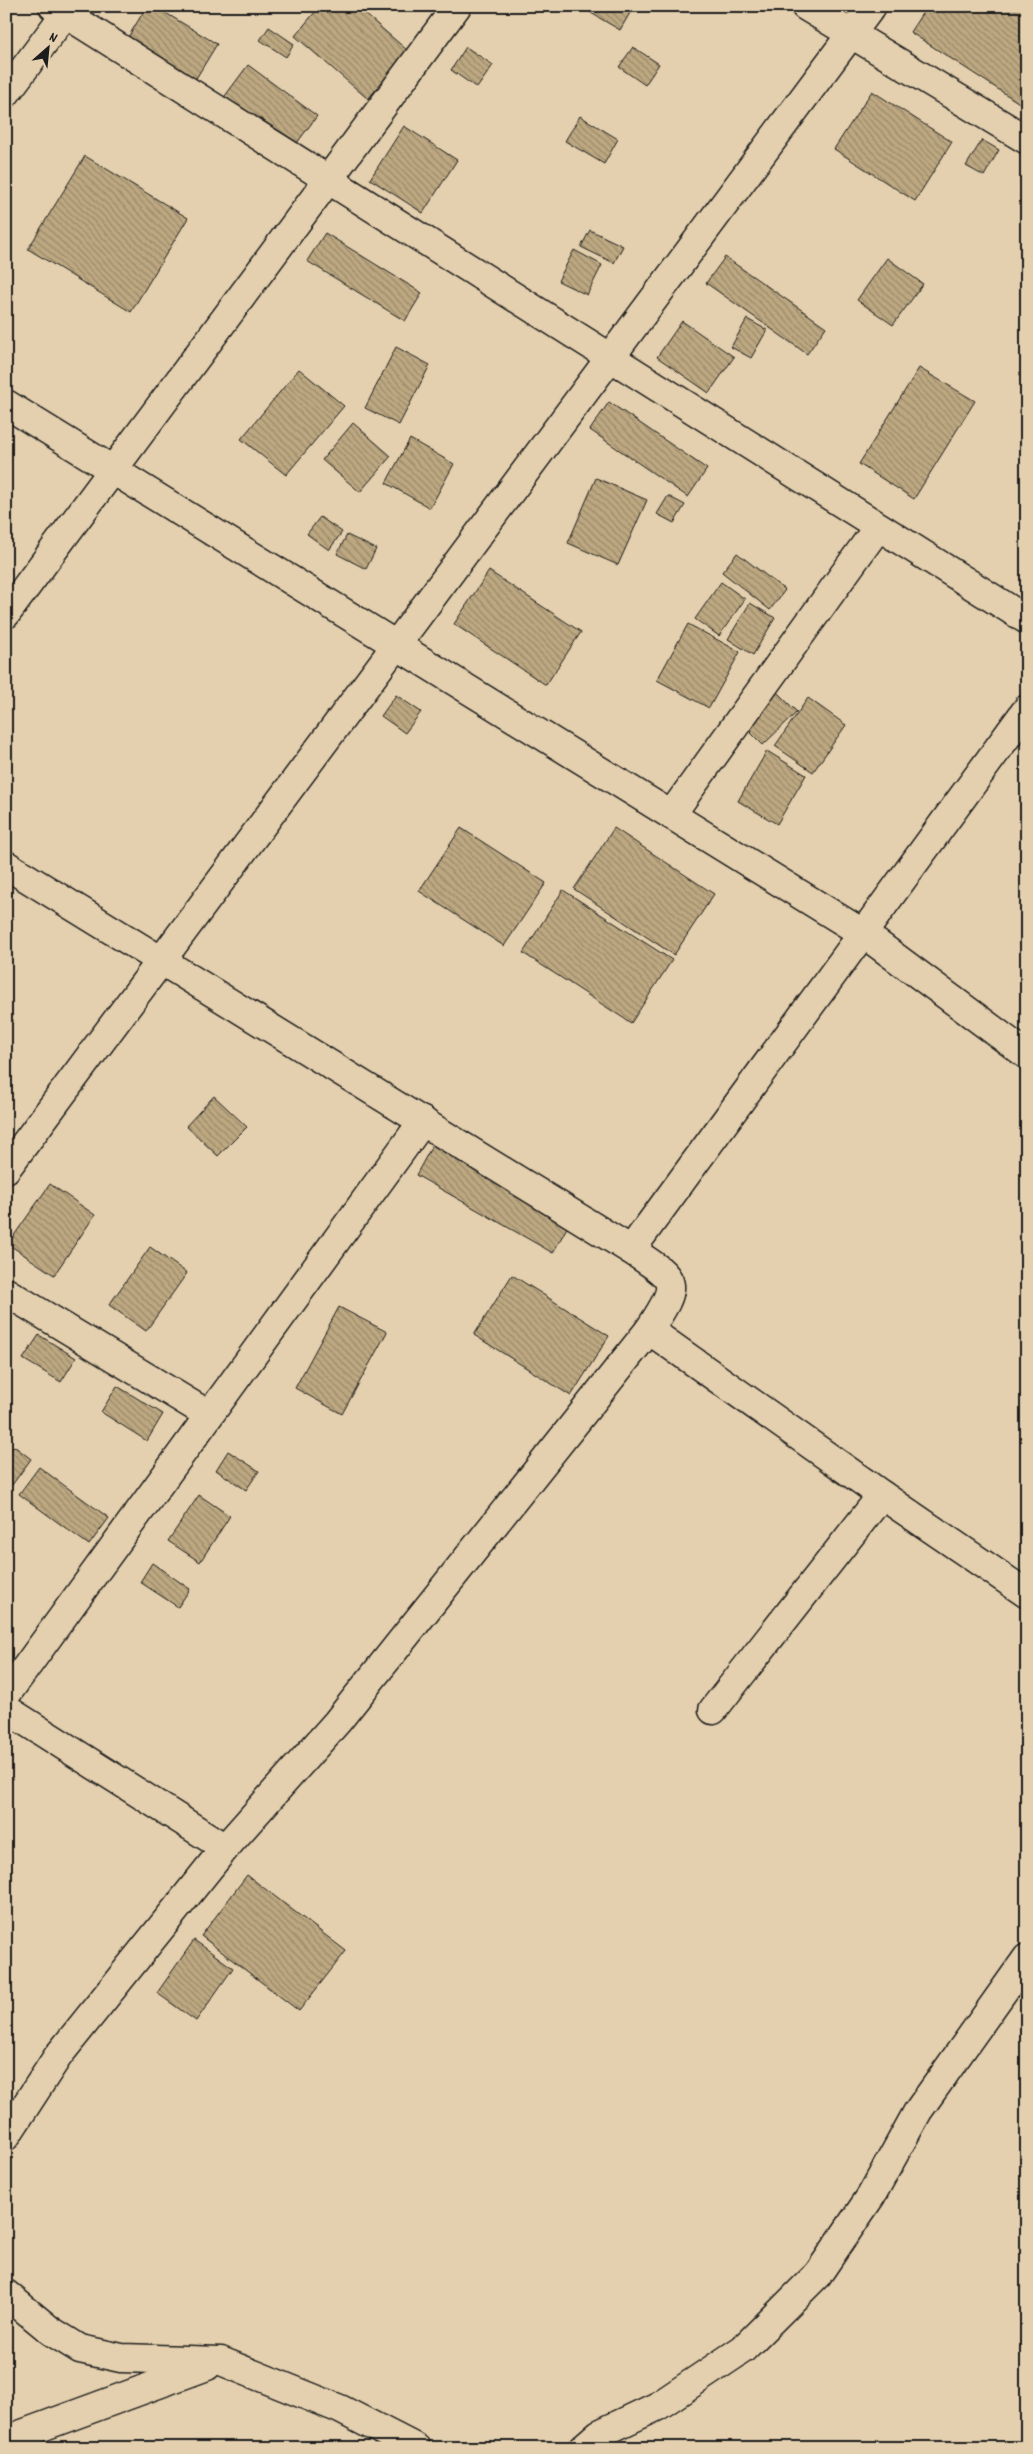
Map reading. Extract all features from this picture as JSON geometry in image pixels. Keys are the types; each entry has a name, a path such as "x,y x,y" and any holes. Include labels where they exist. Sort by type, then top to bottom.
{"street":[{"path":"6,614 457,6"},
{"path":"805,6 1027,140"},
{"path":"6,1169 872,6"},
{"path":"6,93 63,9 328,180 1027,620"},
{"path":"6,404 864,934 1027,1055"},
{"path":"671,815 878,527"},
{"path":"631,1250 1027,709"},
{"path":"6,865 631,1250 664,1272 671,1285 669,1300 649,1330 337,1722 225,1848 58,2056 6,2136"},
{"path":"6,1695 423,1121"},
{"path":"6,1292 209,1415"},
{"path":"649,1330 882,1496 1027,1594"},
{"path":"713,1710 882,1496"},
{"path":"6,1709 225,1848"},
{"path":"583,2448 599,2434 658,2406 744,2349 818,2274 871,2196 918,2111 1027,1958"},
{"path":"6,2294 51,2331 80,2349 121,2358 221,2361 340,2409 416,2448"},
{"path":"6,2440 221,2361"}],"building":[{"path":"147,6 154,6 217,44 195,80 127,39"},
{"path":"320,6 356,6 408,51 368,99 295,36"},
{"path":"579,6 634,6 620,30"},
{"path":"927,6 1027,6 1027,108 910,32"},
{"path":"269,27 294,44 286,57 260,40"},
{"path":"466,47 493,65 477,88 451,70"},
{"path":"633,47 659,64 645,85 619,67"},
{"path":"248,65 317,116 291,151 222,100"},
{"path":"872,91 952,142 915,201 834,149"},
{"path":"580,116 618,139 604,164 565,141"},
{"path":"404,126 457,160 423,213 370,179"},
{"path":"982,140 999,150 984,176 966,166"},
{"path":"85,156 188,218 131,312 28,249"},
{"path":"590,230 623,246 614,263 581,247"},
{"path":"325,233 422,293 405,321 307,261"},
{"path":"574,250 602,265 587,295 558,281"},
{"path":"725,257 826,327 807,354 706,283"},
{"path":"887,258 923,284 893,325 857,300"},
{"path":"747,319 767,330 751,358 731,347"},
{"path":"682,321 734,357 709,393 657,357"},
{"path":"396,347 430,365 399,425 365,408"},
{"path":"919,368 975,401 914,499 859,464"},
{"path":"299,369 344,406 286,475 241,439"},
{"path":"609,402 707,469 688,497 590,430"},
{"path":"353,423 391,456 360,492 322,460"},
{"path":"410,439 454,464 430,508 386,483"},
{"path":"596,478 647,500 618,565 568,543"},
{"path":"668,496 685,505 674,523 657,514"},
{"path":"320,517 342,532 329,550 307,534"},
{"path":"347,535 376,549 366,569 337,554"},
{"path":"737,553 785,590 770,610 722,572"},
{"path":"489,571 581,632 546,685 454,624"},
{"path":"721,582 745,599 719,636 695,619"},
{"path":"750,603 775,618 753,655 728,639"},
{"path":"688,624 740,652 709,708 657,680"},
{"path":"775,690 797,712 763,745 741,723"},
{"path":"396,695 421,712 405,733 381,716"},
{"path":"808,698 846,725 813,772 775,746"},
{"path":"767,751 806,775 777,824 738,801"},
{"path":"461,828 546,883 504,946 419,891"},
{"path":"614,828 714,894 674,955 574,889"},
{"path":"563,890 672,960 631,1023 523,953"},
{"path":"214,1096 247,1127 218,1156 186,1126"},
{"path":"433,1144 570,1222 553,1253 416,1175"},
{"path":"50,1184 95,1215 54,1275 8,1244"},
{"path":"150,1247 187,1273 146,1331 109,1305"},
{"path":"512,1275 609,1336 571,1396 474,1335"},
{"path":"339,1307 387,1332 342,1414 295,1388"},
{"path":"39,1335 76,1358 61,1382 23,1359"},
{"path":"117,1386 163,1414 147,1441 101,1412"},
{"path":"14,1446 31,1459 12,1485 6,1481 6,1456"},
{"path":"228,1451 259,1471 246,1490 216,1470"},
{"path":"39,1467 109,1518 89,1545 19,1494"},
{"path":"199,1495 230,1516 200,1562 168,1541"},
{"path":"152,1563 190,1589 178,1607 140,1582"},
{"path":"247,1875 346,1951 299,2011 201,1936"},
{"path":"194,1940 233,1968 196,2021 157,1993"}]}
